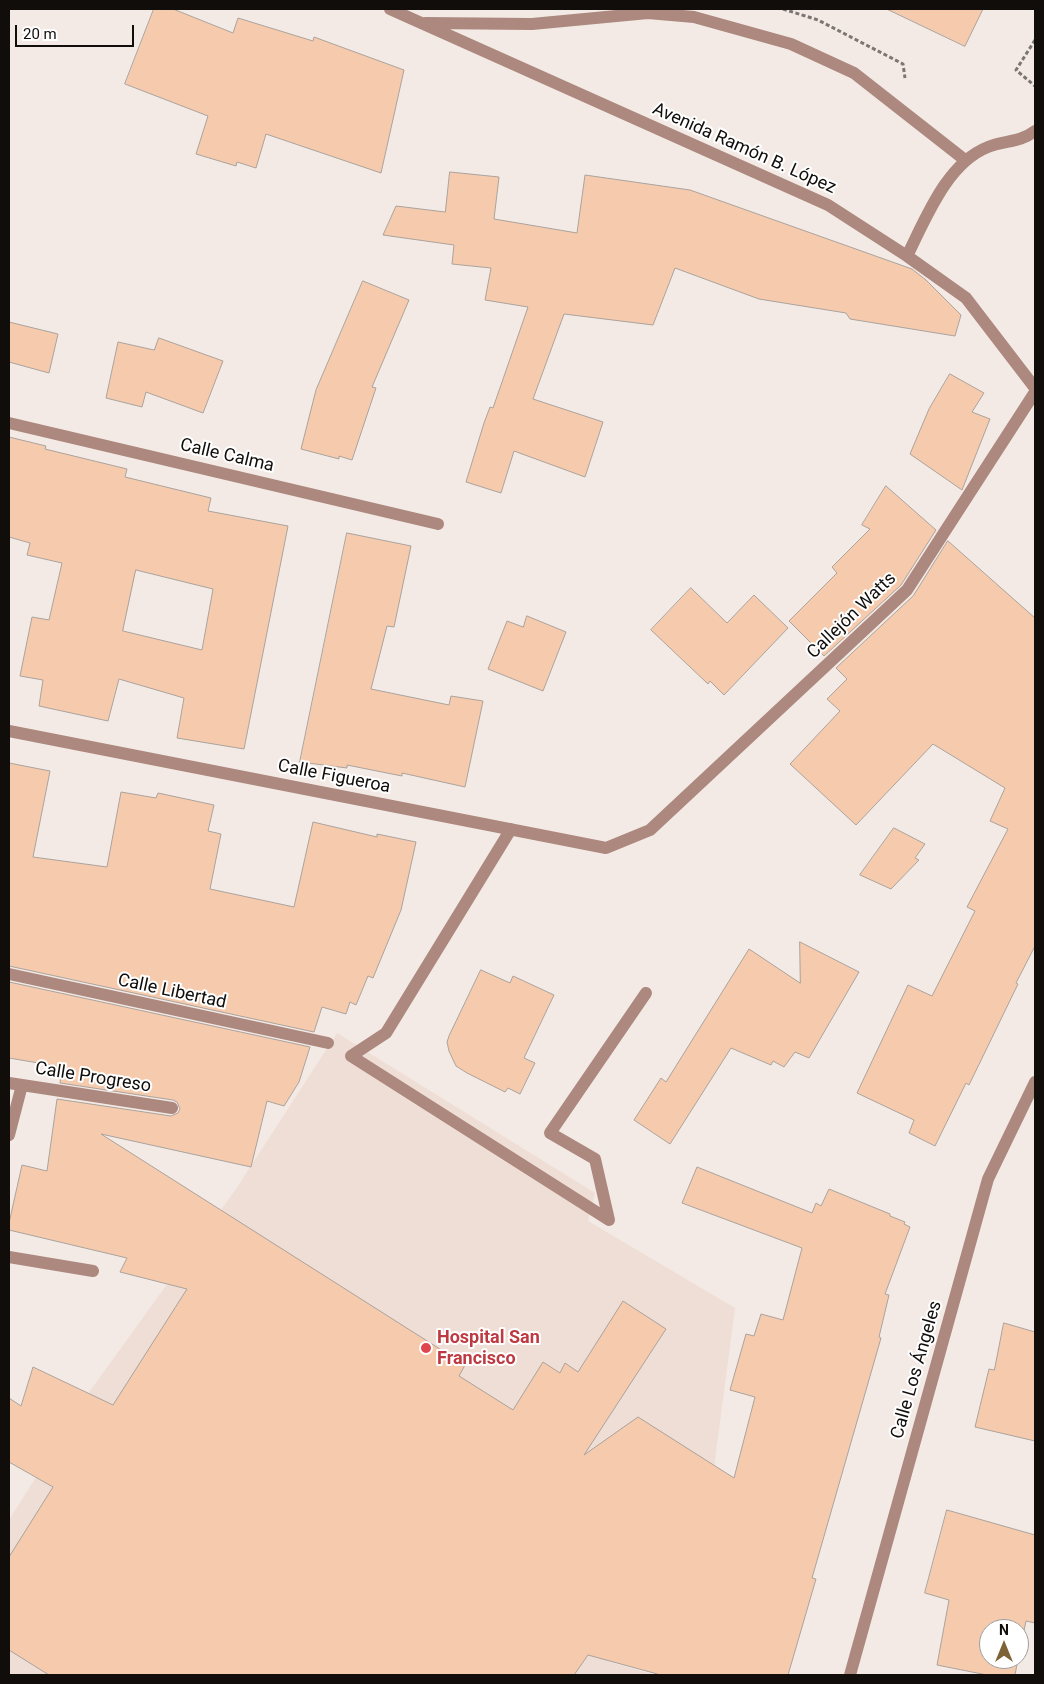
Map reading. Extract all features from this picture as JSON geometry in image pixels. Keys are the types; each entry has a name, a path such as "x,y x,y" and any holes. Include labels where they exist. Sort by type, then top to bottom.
{"street":[{"name":"Avenida Ramón B. López","path":"390,9 828,205 907,256 966,298 1035,390"},
{"path":"420,22 532,24 648,13 694,17 791,44 854,73 965,160"},
{"path":"907,256 938,194 965,160 988,147 1025,138 1035,131"},
{"name":"Callejón Watts","path":"650,830 907,590 1035,390"},
{"name":"Calle Calma","path":"9,423 438,524"},
{"name":"Calle Figueroa","path":"9,731 606,848 650,830"},
{"path":"511,829 386,1033 351,1056 609,1220 595,1159 550,1133 646,993"},
{"name":"Calle Libertad","path":"9,974 328,1043"},
{"name":"Calle Progreso","path":"9,1082 172,1108"},
{"name":"Calle Los Ángeles","path":"850,1675 988,1179 1035,1082"},
{"path":"9,1135 22,1085"},
{"path":"9,1257 93,1270"}],"path":[{"path":"783,9 818,20 903,64 905,80"},
{"path":"1035,40 1016,70 1035,86"}],"shaded area":[{"name":"Hospital San Francisco","path":"337,1033 595,1193 588,1221 735,1308 714,1468 610,1662 655,1675 9,1675 9,1520 92,1388 236,1189"}],"building":[{"path":"154,9 173,9 233,33 238,18 313,41 314,37 404,70 381,173 266,134 256,168 237,162 236,166 196,154 208,116 125,84"},
{"path":"887,9 983,9 965,46"},
{"path":"450,172 499,177 494,219 577,233 585,175 690,190 912,269 926,280 961,315 955,336 850,319 846,313 759,299 675,268 653,325 564,314 533,399 603,422 585,477 514,451 501,493 466,482 484,423 490,407 493,408 528,307 485,300 491,268 452,264 454,245 383,235 396,206 445,212"},
{"path":"363,281 409,300 372,387 376,388 352,460 339,456 339,459 301,449 316,390"},
{"path":"9,322 58,334 49,373 9,362"},
{"path":"159,338 223,361 203,413 146,392 142,407 106,398 118,342 154,350"},
{"path":"950,374 984,393 972,412 990,419 962,490 910,454 929,409"},
{"path":"9,437 46,446 45,449 127,469 125,477 211,498 208,511 288,526 244,749 177,738 184,698 119,679 108,721 39,706 43,680 20,676 32,617 49,620 62,563 27,555 30,543 9,537","holes":["136,570 213,589 202,650 123,631"]},
{"path":"886,486 936,530 901,585 824,656 789,621 837,573 832,567 870,529 862,525"},
{"path":"347,533 411,546 394,627 387,626 371,689 449,705 451,696 483,701 465,787 402,773 402,776 347,765 347,768 300,762"},
{"path":"948,541 1035,618 1035,946 969,1085 966,1083 935,1146 909,1133 914,1120 857,1093 908,985 932,996 975,911 967,907 1008,829 990,821 1005,788 933,744 856,825 790,764 840,711 827,699 847,679 836,668 913,596"},
{"path":"691,588 727,623 754,595 788,628 724,695 710,681 708,684 651,630"},
{"path":"527,616 566,632 543,691 488,669 507,621 523,627"},
{"path":"9,763 50,771 33,857 107,867 121,792 156,798 158,793 214,805 208,831 221,834 210,889 294,907 313,822 377,837 377,834 416,842 401,910 373,978 368,976 356,1005 350,1002 346,1014 322,1007 314,1032 9,966"},
{"path":"894,828 925,844 915,858 919,860 891,889 860,875"},
{"path":"800,942 859,972 809,1058 795,1052 784,1067 773,1061 771,1065 731,1048 670,1144 634,1120 661,1078 666,1082 749,949 800,983"},
{"path":"481,970 510,983 513,976 554,995 524,1058 535,1063 520,1094 508,1088 505,1092 467,1073 456,1066 449,1051 447,1042 449,1036"},
{"name":"Hospital San Francisco","path":"9,982 310,1047 299,1082 284,1106 267,1101 251,1167 101,1134 465,1365 459,1376 513,1410 543,1362 560,1373 565,1363 578,1372 623,1301 666,1329 584,1455 638,1417 734,1478 755,1397 730,1390 746,1334 754,1336 761,1314 783,1320 802,1248 682,1203 697,1167 812,1213 816,1203 821,1206 829,1189 905,1222 904,1224 910,1227 885,1294 889,1295 879,1337 881,1338 812,1578 816,1579 788,1675 661,1675 588,1655 574,1675 49,1675 9,1650 9,1557 53,1487 9,1462 9,1398 21,1406 33,1367 113,1405 187,1289 120,1272 127,1258 9,1230 22,1165 47,1171 57,1099 171,1116 178,1113 180,1109 177,1102 173,1100 60,1083 62,1067 9,1058"},
{"path":"1004,1323 1035,1332 1035,1441 975,1427 989,1369 994,1370"},
{"path":"947,1510 1035,1535 1035,1623 1029,1622 1029,1619 979,1619 979,1669 1016,1669 1015,1675 987,1675 937,1665 949,1600 925,1593"}],"place":[{"name":"Hospital San Francisco","path":"426,1348"}]}
